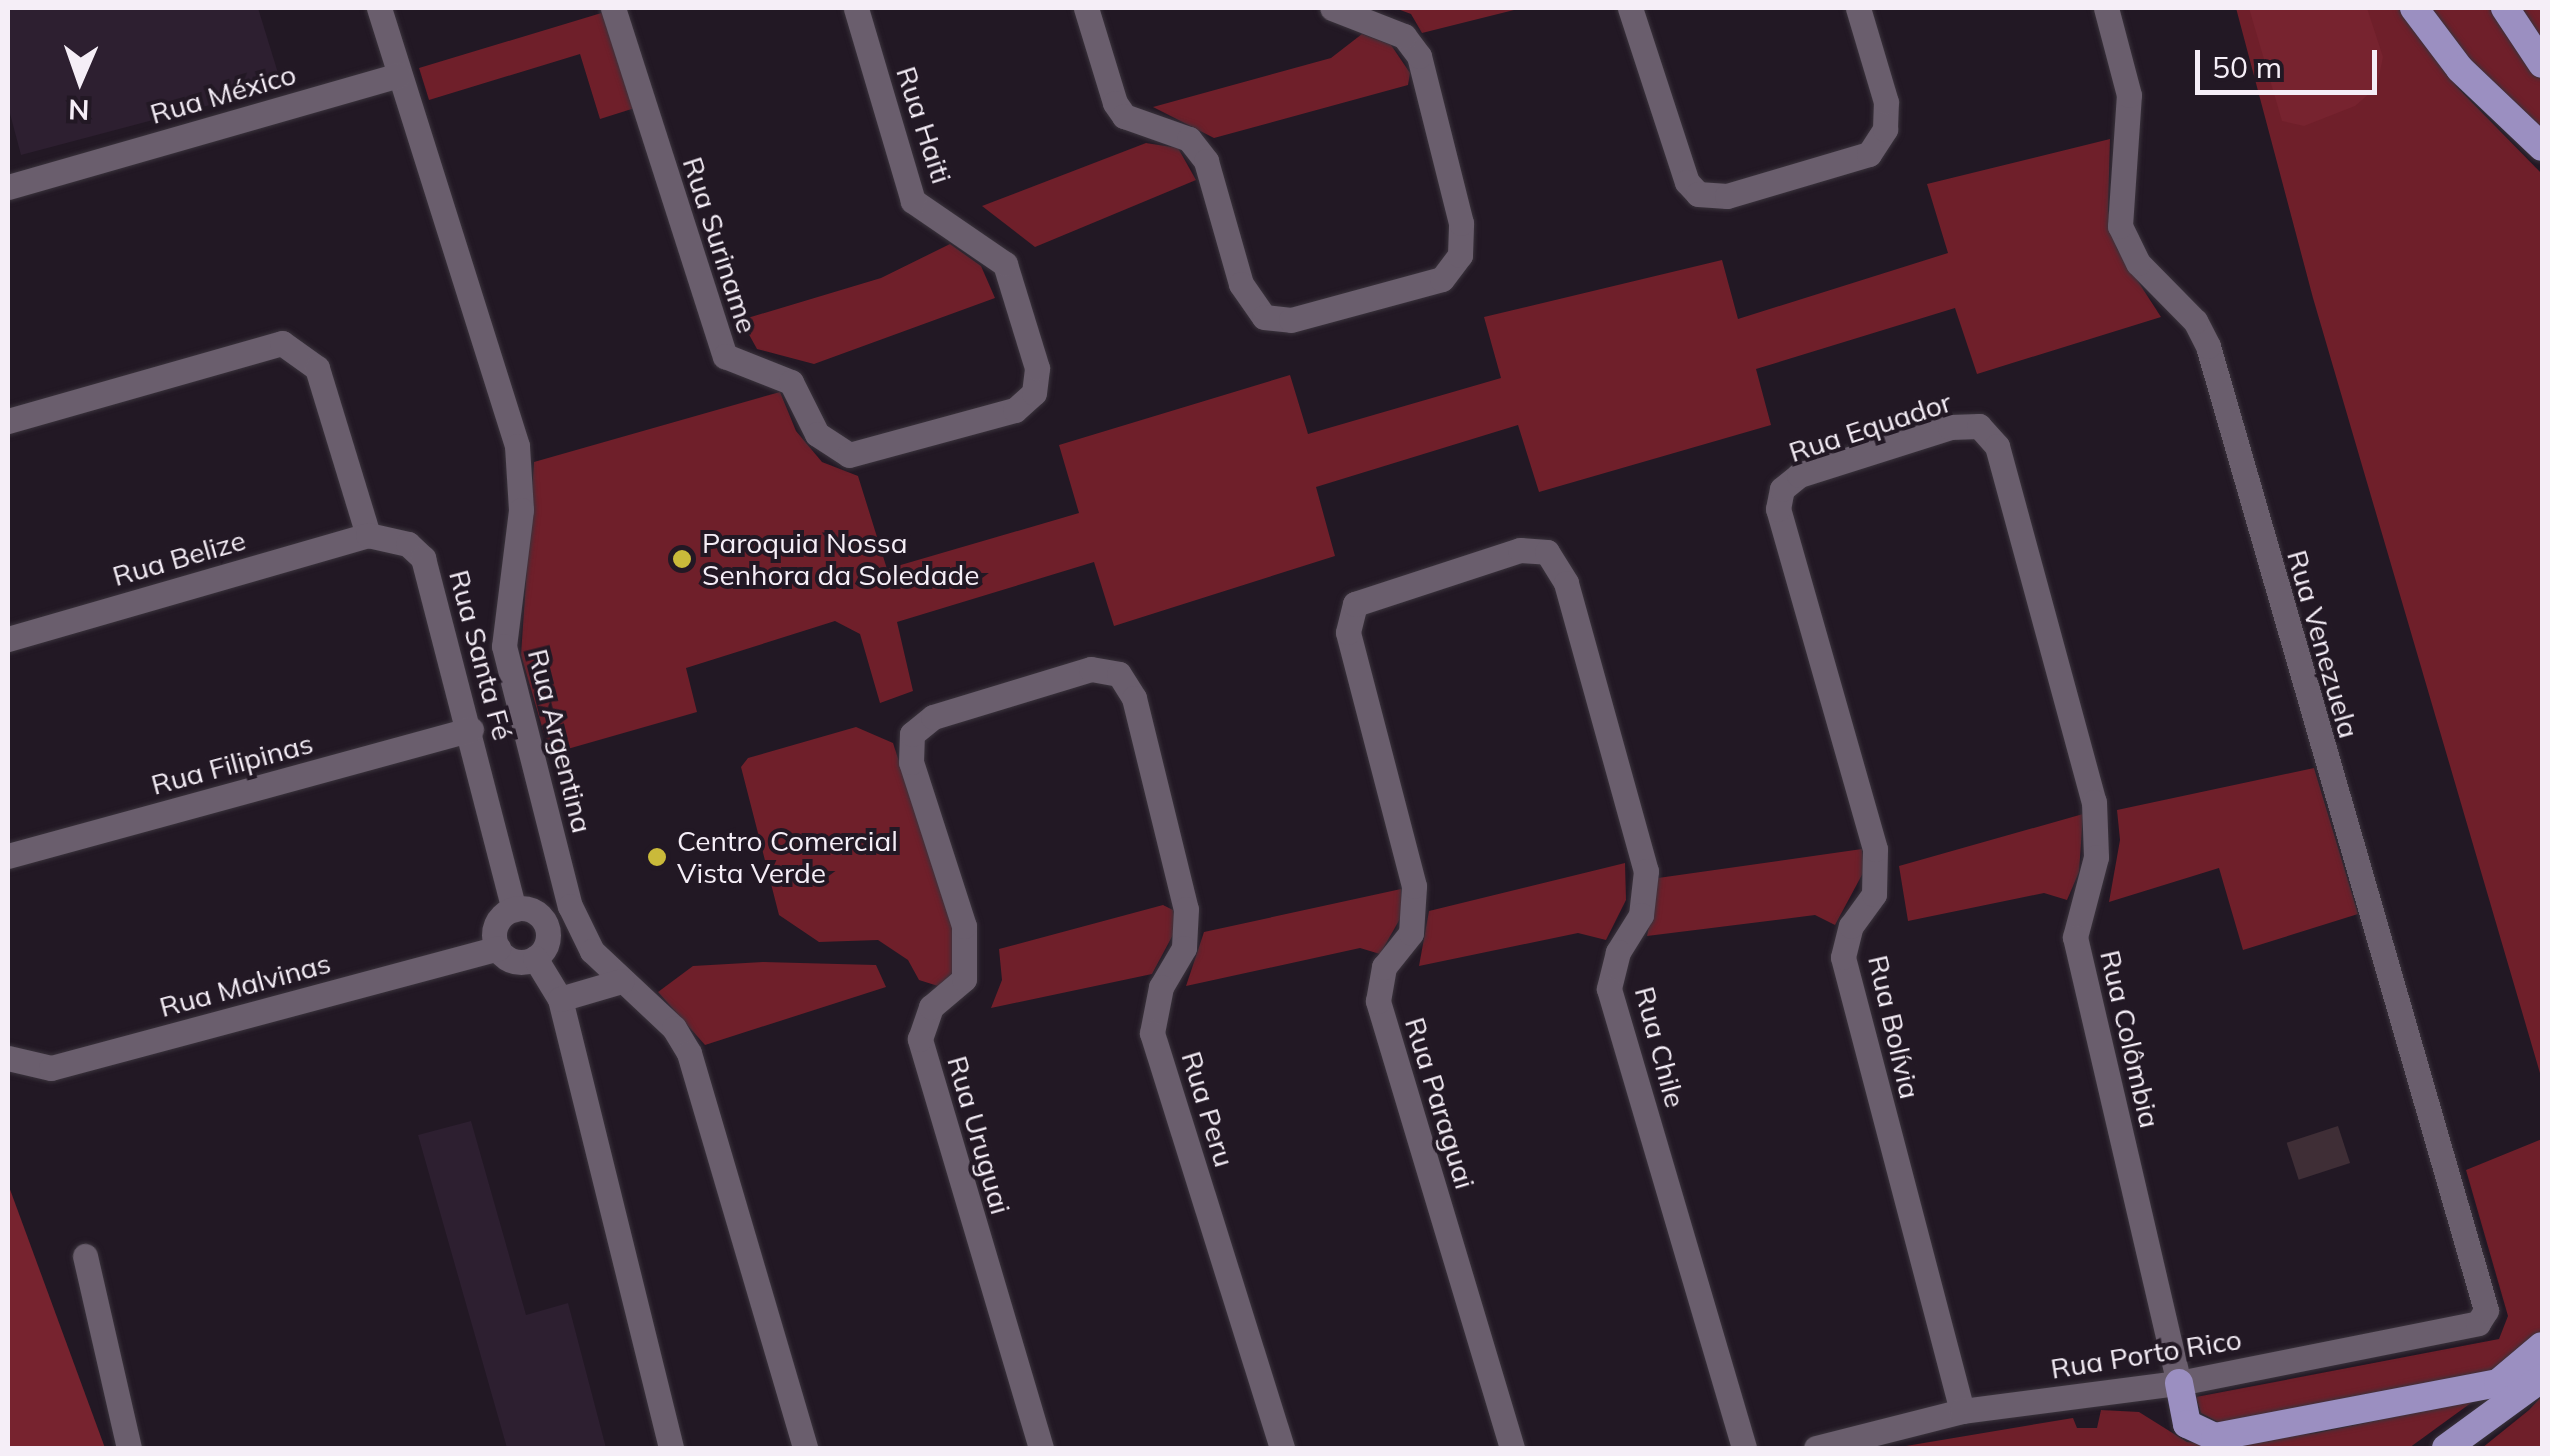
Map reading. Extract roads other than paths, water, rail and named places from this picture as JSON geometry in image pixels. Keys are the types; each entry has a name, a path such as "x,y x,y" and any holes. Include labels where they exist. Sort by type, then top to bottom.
{"main road":[{"path":"2414,8 2460,69 2542,147"},
{"path":"2505,8 2542,64"},
{"path":"2178,1383 2187,1424 2215,1437 2498,1384 2542,1346"},
{"path":"2446,1448 2542,1378"}],"street":[{"name":"Rua Argentina","path":"379,8 517,446 521,510 504,646 570,906 592,951 674,1028 689,1053 805,1448"},
{"name":"Rua Suriname","path":"613,8 726,356 791,382 834,448 849,455 1015,410 1034,392"},
{"name":"Rua Haiti","path":"856,8 913,201 1005,264 1037,368 1034,392"},
{"path":"1086,8 1124,116 1189,139 1206,161 1241,284 1264,317 1292,320 1442,279 1460,255 1461,223 1419,56 1404,36 1332,8"},
{"path":"1630,8 1687,182 1698,194 1726,196 1869,154 1885,128 1886,102 1858,8"},
{"name":"Rua Venezuela","path":"2106,8 2129,95 2120,226 2138,263 2195,320 2208,346 2484,1317"},
{"name":"Rua México","path":"8,187 398,76"},
{"path":"8,420 282,343 316,368 368,535"},
{"name":"Rua Equador","path":"1782,489 1798,475 1950,428 1979,426"},
{"name":"Rua Colômbia","path":"1979,426 1997,446 2094,802 2096,857 2075,936 2178,1383"},
{"name":"Rua Bolívia","path":"1782,489 1778,509 1875,849 1874,894 1852,926 1843,958 1962,1412"},
{"name":"Rua Belize","path":"8,640 368,535"},
{"name":"Rua Santa Fé","path":"368,535 390,536 423,558 472,729 514,910"},
{"name":"Rua Chile","path":"1356,604 1520,550 1548,552 1566,583 1646,871 1642,915 1618,952 1609,989 1744,1448"},
{"name":"Rua Paraguai","path":"1356,604 1348,632 1414,886 1411,933 1384,967 1378,1000 1512,1448"},
{"name":"Rua Peru","path":"912,734 933,718 1091,669 1119,674 1134,698 1186,909 1184,948 1162,987 1152,1034 1282,1448"},
{"name":"Rua Filipinas","path":"8,856 472,729"},
{"name":"Rua Uruguai","path":"912,734 911,762 964,926 964,979 931,1007 920,1040 1040,1448"},
{"path":"544,922 570,906"},
{"path":"514,910 544,922 548,938 535,958 518,962 498,948 496,924 514,910"},
{"name":"Rua Malvinas","path":"8,1058 51,1068 498,948"},
{"path":"535,958 560,1000 671,1448"},
{"path":"560,1000 621,981"},
{"path":"84,1256 129,1448"},
{"name":"Rua Porto Rico","path":"1816,1448 1962,1412 2178,1383 2484,1317"}],"place":[{"name":"Paroquia Nossa Senhora da Soledade","path":"682,559"},
{"name":"Centro Comercial Vista Verde","path":"657,857"}]}
